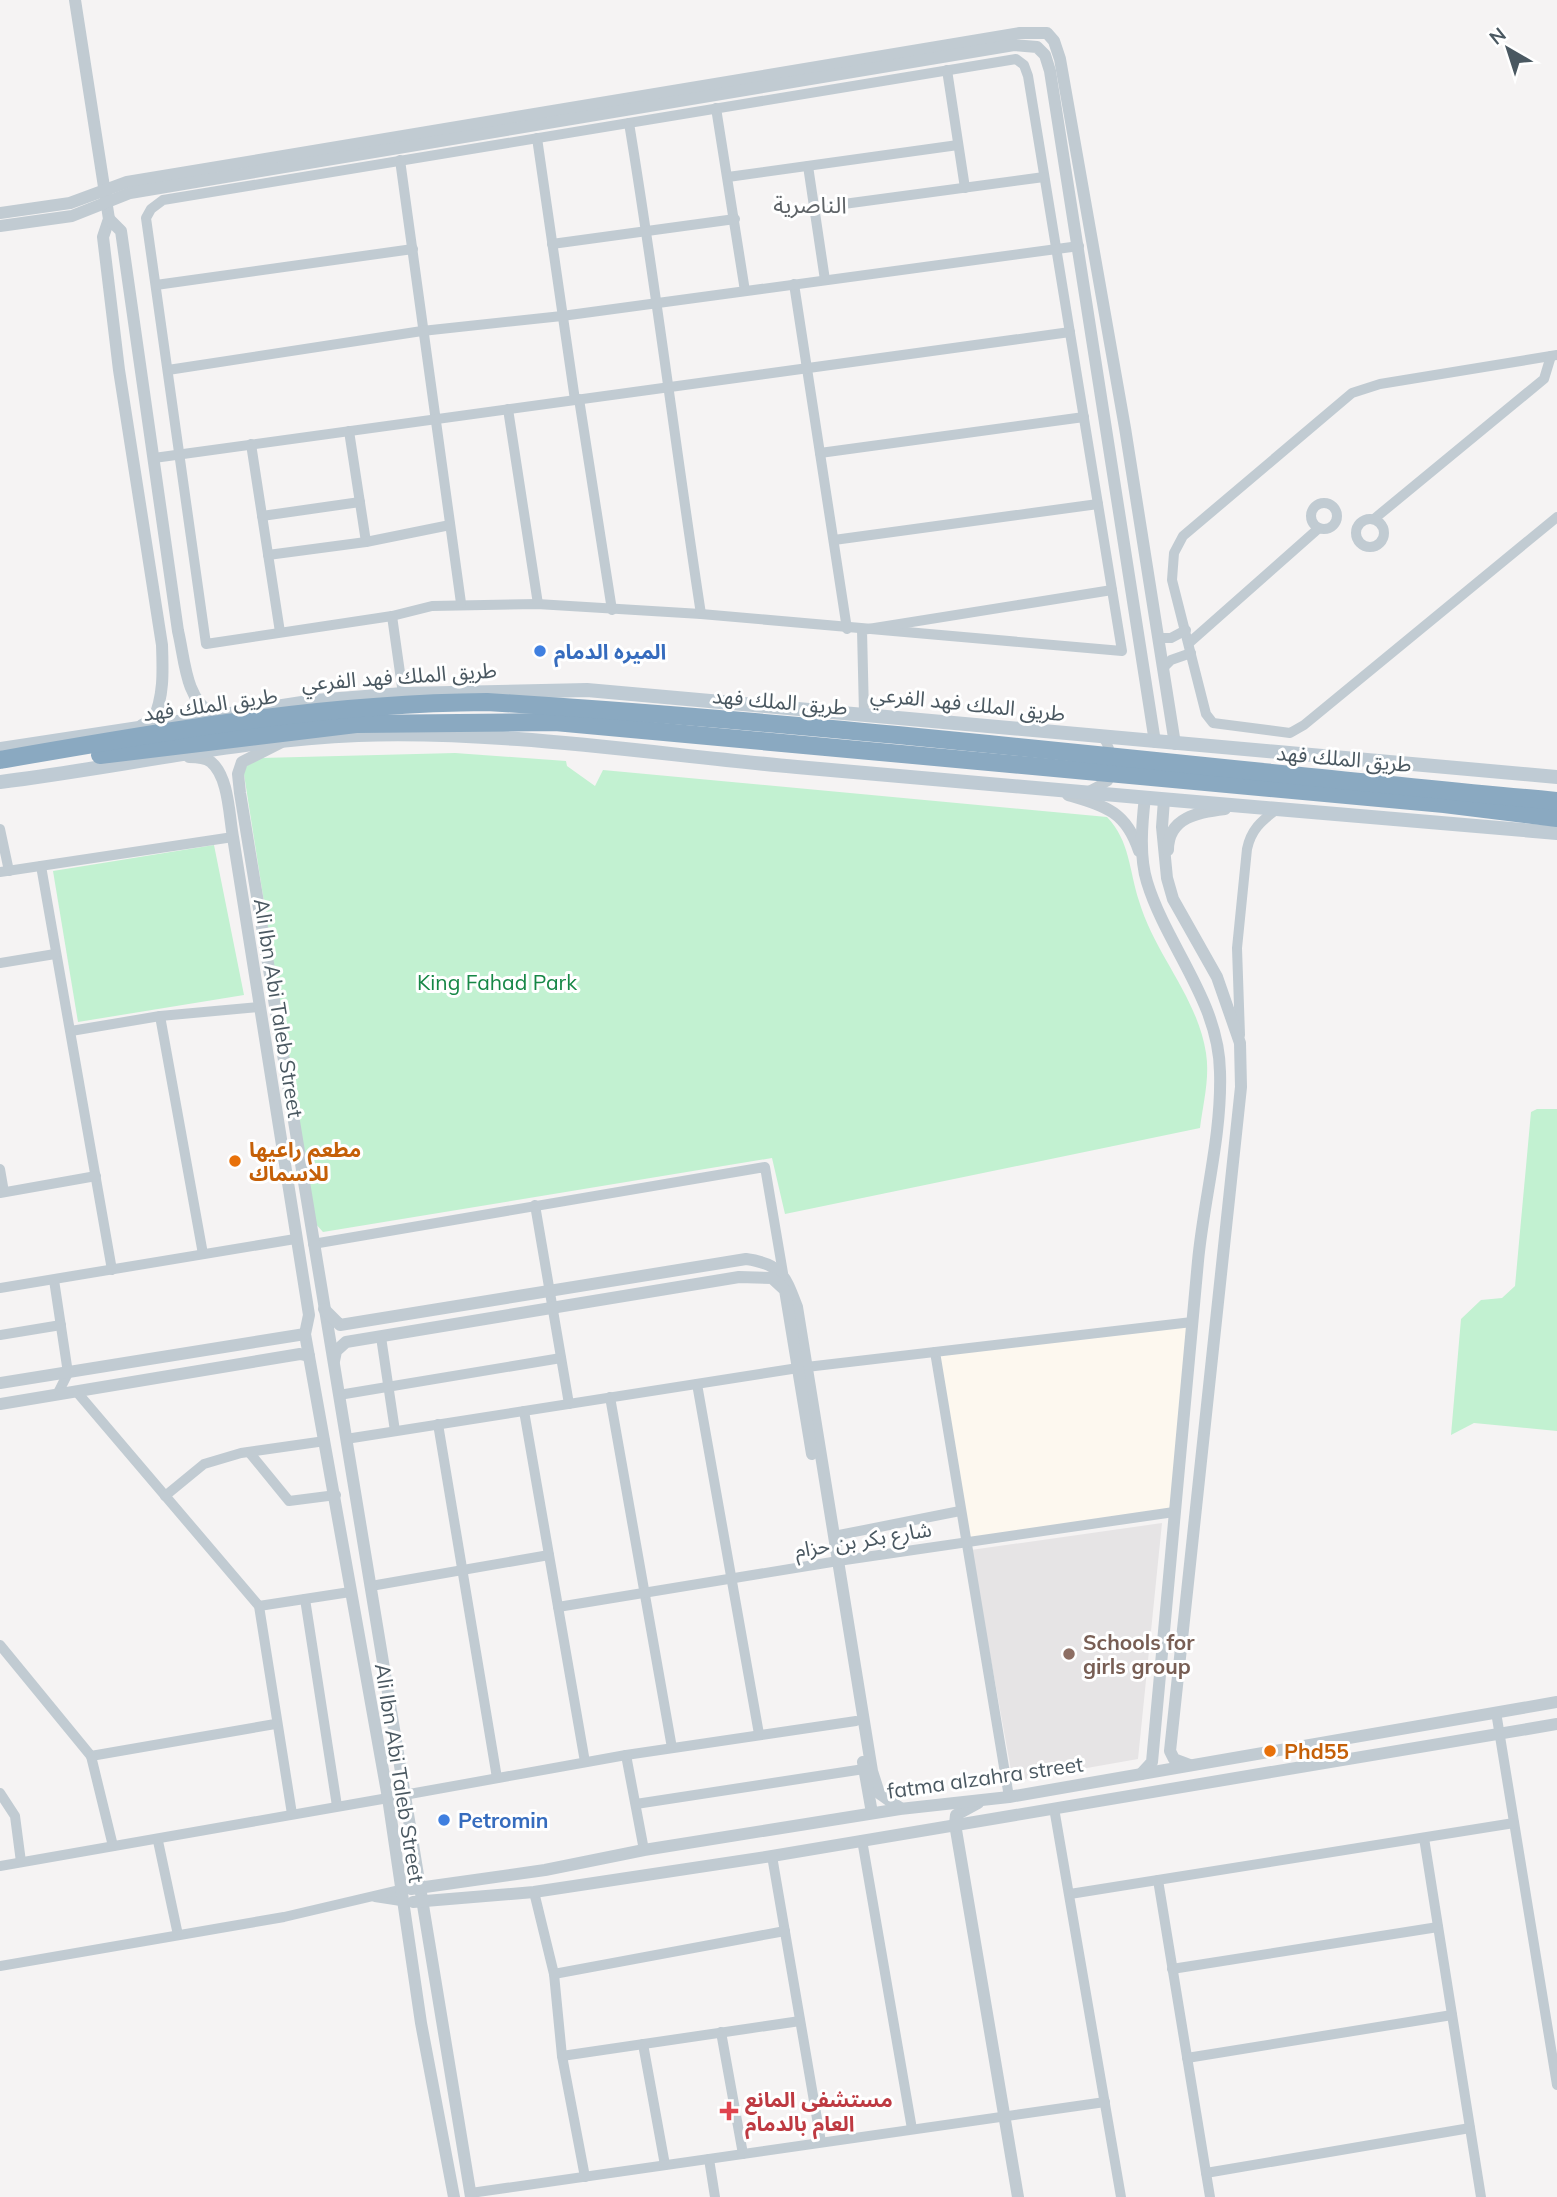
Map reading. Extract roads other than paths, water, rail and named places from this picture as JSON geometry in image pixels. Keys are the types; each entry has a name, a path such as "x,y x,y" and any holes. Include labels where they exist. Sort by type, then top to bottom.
{"highway":[{"path":"304,714 405,695 499,694 605,709"},
{"name":"طريق الملك فهد","path":"0,760 304,714 412,702 487,702 794,725 1557,801"},
{"path":"359,735 555,722"},
{"name":"طريق الملك فهد","path":"0,771 70,759 356,724 555,722 1444,804 1557,818"}],"main road":[{"name":"طريق الملك فهد الفرعي","path":"0,749 212,714 315,701 405,695 587,690 1557,777"},
{"path":"0,782 284,741 359,735 594,744 793,767 1557,833"},
{"path":"1145,797 1155,742"},
{"path":"1164,800 1175,744"}],"street":[{"path":"75,0 109,219 103,237 119,370 162,645 163,682 159,706 153,721 135,728"},
{"path":"0,226 72,216 127,182 1020,33 1047,33 1055,41 1060,59 1175,744"},
{"path":"0,213 1025,44 1037,47 1048,62 1155,742"},
{"path":"1016,59 1024,65 1122,651 847,629 701,614 538,604 461,603 206,644 146,218 151,209 163,200 716,108 1016,59"},
{"path":"947,70 965,188"},
{"path":"716,108 746,291"},
{"path":"629,123 647,231 654,303 701,614"},
{"path":"537,138 562,316 612,610"},
{"path":"728,177 958,145"},
{"path":"400,160 461,603"},
{"path":"808,166 825,280"},
{"path":"814,208 1044,177"},
{"path":"109,219 121,231 178,631 191,689 199,706 212,714"},
{"path":"552,244 734,219"},
{"path":"168,370 422,331 562,316 1079,246"},
{"path":"156,285 413,249"},
{"path":"794,284 847,629"},
{"path":"154,458 1070,332"},
{"path":"1374,519 1544,379 1554,355"},
{"path":"1554,355 1380,384 1352,393 1183,536 1174,553 1172,580 1206,713 1213,723 1290,733 1304,725 1557,517"},
{"path":"508,409 538,604"},
{"path":"820,453 1084,417"},
{"path":"349,431 366,541"},
{"path":"251,444 280,632"},
{"path":"262,516 360,502"},
{"path":"834,540 1098,504"},
{"path":"268,555 366,541 450,525"},
{"path":"1163,668 1190,648 1319,528"},
{"path":"862,630 1112,590"},
{"path":"392,616 405,695"},
{"path":"862,630 864,714"},
{"path":"1158,638 1171,638 1186,631"},
{"path":"1088,792 1108,781 1112,767 1111,749 1103,737"},
{"path":"240,786 242,762 284,741"},
{"name":"Ali Ibn Abi Taleb Street","path":"181,756 211,762 223,789 233,837 309,1315 305,1334 336,1495 350,1592 388,1798 400,1895 454,2197"},
{"path":"223,789 225,772 229,770 235,771 240,786"},
{"name":"Ali Ibn Abi Taleb Street","path":"240,786 323,1308 471,2195"},
{"path":"1041,788 1105,805 1115,812 1134,836 1146,878 1172,943 1199,989 1219,1048 1217,1126 1192,1322 1152,1762 1141,1774"},
{"path":"1145,797 1142,825 1146,878"},
{"path":"1164,800 1161,827 1167,878 1173,899 1217,977 1240,1043"},
{"path":"1167,878 1168,839 1174,827 1198,812 1241,807"},
{"path":"1190,1765 1174,1759 1170,1751 1241,1087 1237,948 1250,836 1258,824 1276,810"},
{"path":"0,829 4,872 233,837"},
{"path":"41,866 113,1270"},
{"path":"0,963 55,954"},
{"path":"71,1031 160,1016 259,1007"},
{"path":"160,1016 203,1255"},
{"path":"313,1244 765,1167 783,1273 797,1307 802,1368 834,1562 873,1770 878,1793 901,1809"},
{"path":"0,1169 2,1193 96,1176"},
{"path":"535,1206 569,1404"},
{"path":"0,1288 295,1239"},
{"path":"323,1308 340,1325 746,1259 765,1262 783,1273"},
{"path":"334,1365 336,1351 346,1342 739,1277 772,1278 785,1290 834,1536 834,1562 872,1813"},
{"path":"54,1280 68,1373 58,1393"},
{"path":"346,1438 802,1368 1192,1322"},
{"path":"0,1335 61,1325"},
{"path":"0,1384 305,1334"},
{"path":"381,1337 395,1431"},
{"path":"935,1352 1009,1797"},
{"path":"0,1404 300,1354 309,1356"},
{"path":"339,1395 561,1358"},
{"path":"697,1384 759,1734"},
{"path":"76,1391 259,1606 275,1724 292,1814"},
{"path":"610,1398 642,1593 672,1748"},
{"path":"524,1411 585,1762"},
{"path":"438,1424 497,1778"},
{"path":"165,1496 204,1464 249,1452 325,1441"},
{"path":"249,1452 289,1500 336,1495"},
{"path":"834,1536 960,1511"},
{"name":"شارع بكر بن حزام","path":"558,1606 1174,1512"},
{"path":"371,1586 549,1555"},
{"path":"259,1606 350,1592"},
{"path":"305,1599 337,1806"},
{"path":"0,1645 91,1756 113,1846"},
{"name":"fatma alzahra street","path":"400,1895 419,1888 545,1870 644,1850 872,1813 1009,1797 1557,1702"},
{"path":"1496,1712 1552,2026 1557,2085"},
{"path":"404,1795 626,1755 856,1721"},
{"path":"91,1756 275,1724"},
{"path":"0,1964 284,1917 375,1897 400,1895 421,1902 534,1892 772,1856 1557,1724"},
{"path":"626,1755 644,1850"},
{"path":"636,1804 864,1769"},
{"path":"0,1793 15,1816 21,1862"},
{"path":"0,1866 158,1841 205,1828 388,1798"},
{"path":"983,1800 956,1815 955,1824 1018,2197"},
{"path":"1054,1808 1121,2197"},
{"path":"1070,1894 1514,1823"},
{"path":"1424,1838 1481,2197"},
{"path":"862,1840 912,2129"},
{"path":"158,1841 178,1935"},
{"path":"772,1856 821,2142"},
{"path":"545,1870 531,1886 554,1974 562,2056 585,2177"},
{"path":"1158,1880 1210,2197"},
{"path":"1172,1969 1438,1927"},
{"path":"554,1974 785,1931"},
{"path":"1187,2057 1452,2015"},
{"path":"562,2056 800,2021"},
{"path":"722,2032 743,2154"},
{"path":"643,2044 665,2165"},
{"path":"471,2195 912,2129 1006,2119 1105,2102"},
{"path":"1206,2173 1470,2128"},
{"path":"709,2159 715,2197"}],"place":[{"name":"الميره الدمام","path":"540,651"},
{"name":"مطعم راعيها للاسماك","path":"235,1161"},
{"name":"Schools for girls group","path":"1069,1654"},
{"name":"Phd55","path":"1270,1751"},
{"name":"Petromin","path":"444,1820"},
{"name":"مستشفى المانع العام بالدمام","path":"729,2111"}],"district":[{"name":"الناصرية","path":"810,204"}],"park label":[{"name":"King Fahad Park","path":"497,982"}]}
